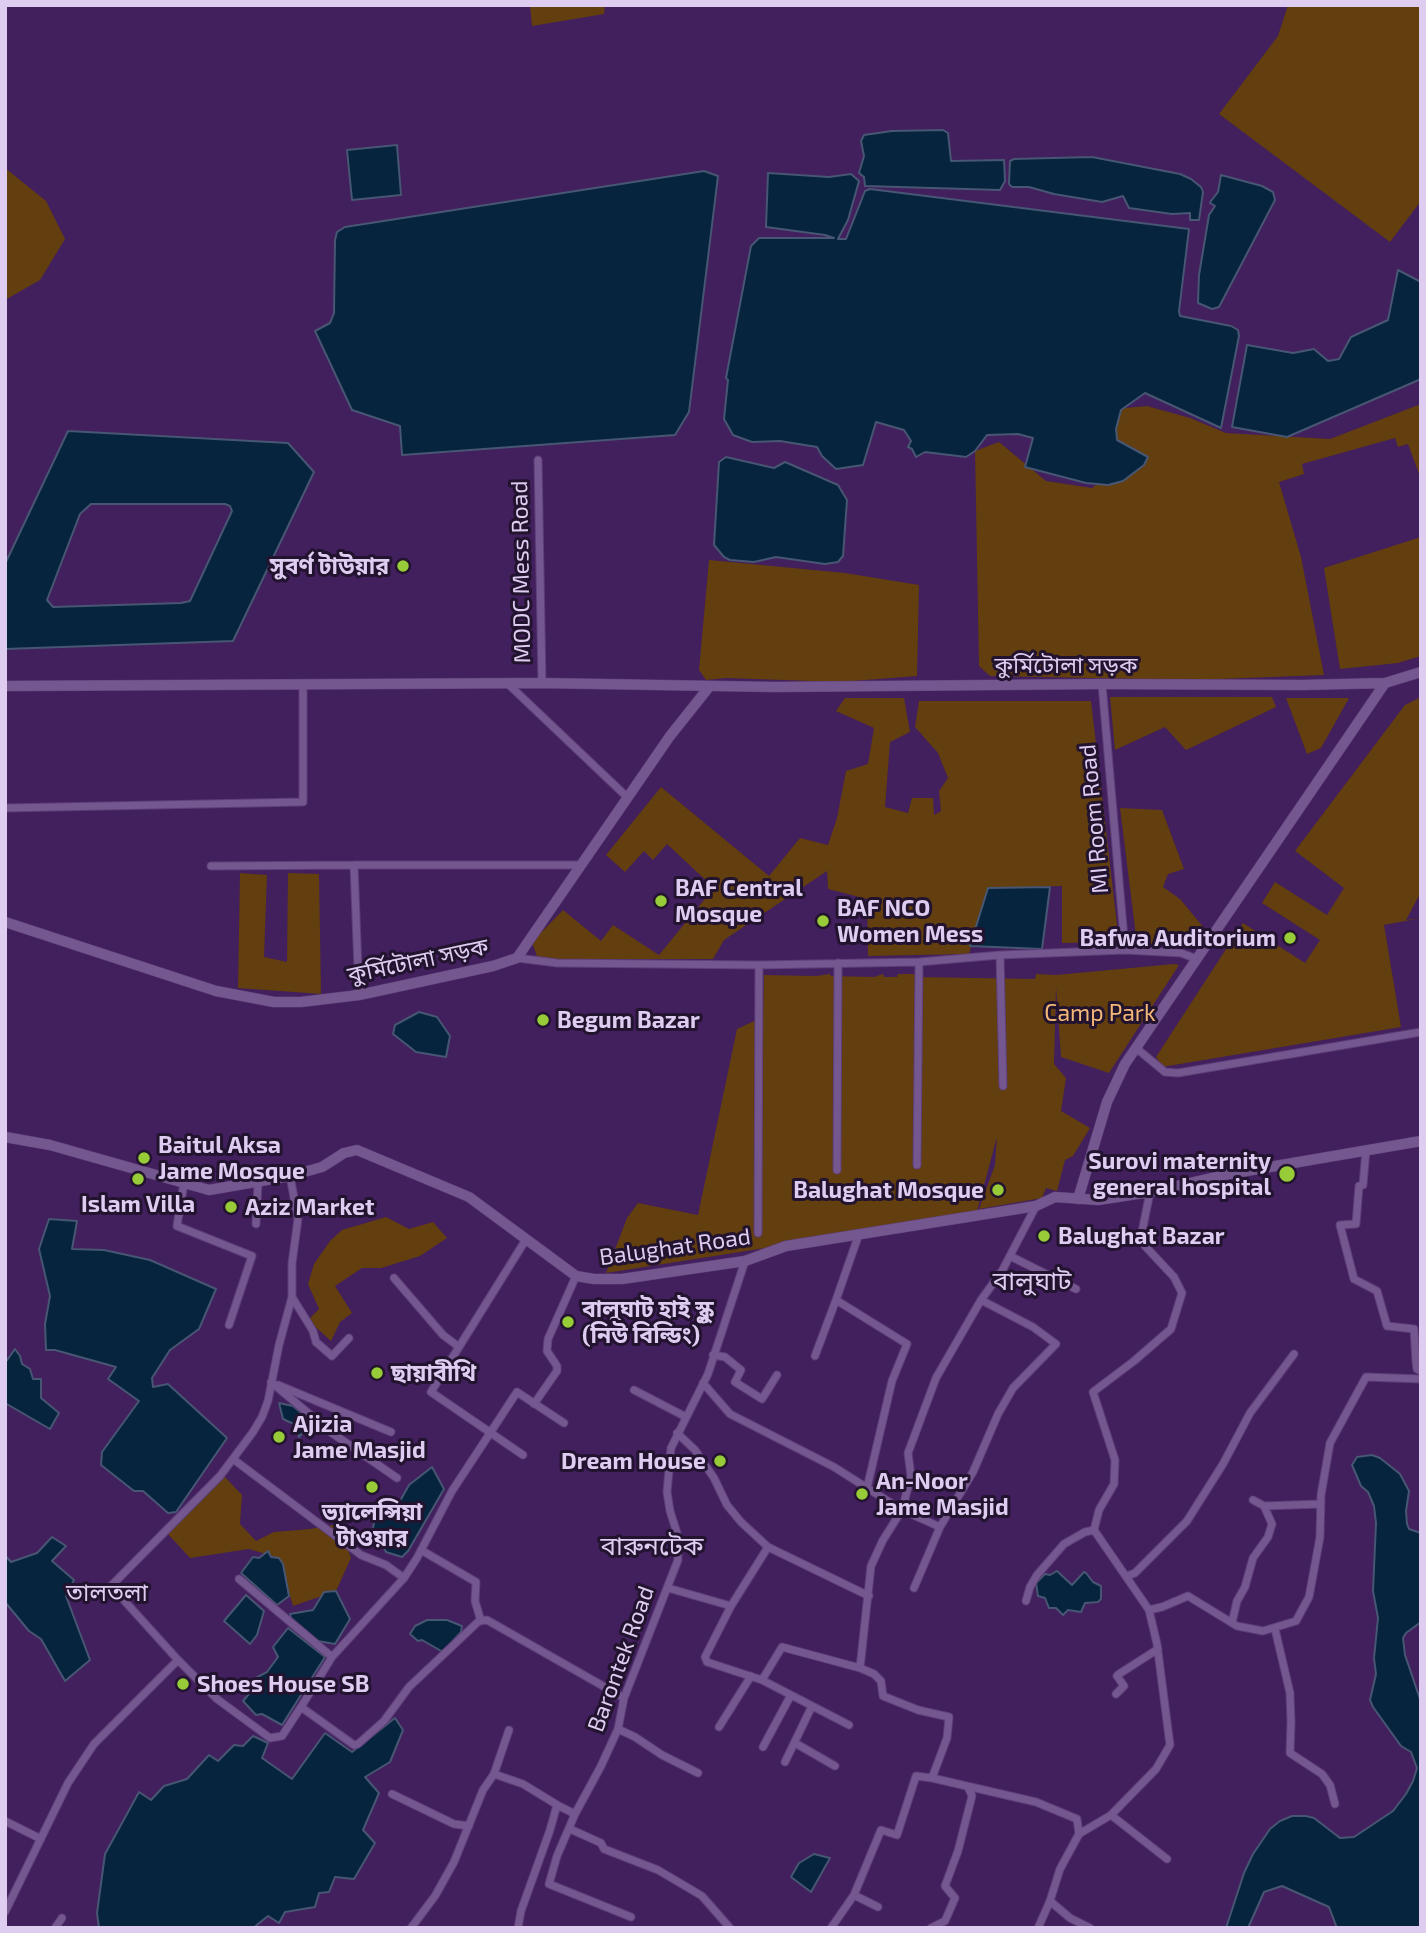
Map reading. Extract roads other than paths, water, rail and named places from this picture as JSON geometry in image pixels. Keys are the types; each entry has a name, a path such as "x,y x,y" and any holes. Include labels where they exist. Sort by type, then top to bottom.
{"street":[{"name":"MODC Mess Road","path":"538,460 542,682"},
{"name":"কুর্মিটোলা সড়ক","path":"5,686 542,682 709,687 1303,685 1385,683 1421,672"},
{"path":"507,683 627,797"},
{"path":"1078,1199 1107,1102 1125,1064 1385,683"},
{"path":"5,808 303,802 303,684"},
{"name":"MI Room Road","path":"1102,684 1125,950"},
{"name":"কুর্মিটোলা সড়ক","path":"5,922 248,999 301,1002 359,995 442,979 517,958 670,736 709,687"},
{"path":"354,865 359,995"},
{"path":"211,866 580,865"},
{"path":"517,958 557,963 759,965 919,962 1000,955 1125,950 1181,953 1197,959"},
{"path":"1000,955 1003,1086"},
{"path":"917,1165 919,962"},
{"path":"837,1170 838,963"},
{"path":"758,1233 759,965"},
{"path":"1136,1048 1165,1072 1178,1073 1421,1032"},
{"name":"Balughat Road","path":"10,1138 50,1145 209,1191 290,1176 322,1167 344,1153 364,1151 469,1197 576,1276 594,1279 622,1279 745,1261 786,1246 1036,1206 1055,1197 1098,1199 1150,1192 1229,1174 1421,1141"},
{"path":"1366,1150 1363,1185 1359,1186 1356,1224 1340,1225 1354,1279 1377,1291 1387,1326 1414,1329 1417,1369 1421,1371"},
{"path":"290,1176 298,1219 292,1263 292,1297 262,1417 233,1460 186,1512 111,1586 177,1660 217,1699 270,1738 282,1736 332,1657 404,1578 452,1491 517,1392 564,1423"},
{"path":"184,1183 177,1226 252,1256 229,1325"},
{"path":"256,1224 258,1183"},
{"path":"1038,1928 1060,1869 1079,1834 1111,1815 1156,1769 1170,1745 1158,1649 1149,1610 1094,1530 1099,1510 1114,1484 1115,1460 1093,1392 1171,1329 1182,1293 1174,1277 1145,1246 1142,1232 1150,1192"},
{"path":"860,1668 871,1566 902,1510 911,1476 908,1453 922,1413 936,1378 1010,1256 1036,1206"},
{"path":"815,1356 859,1234"},
{"path":"523,1455 430,1392 526,1241"},
{"path":"1010,1256 1076,1289"},
{"name":"Barontek Road","path":"631,1917 549,1884 557,1856 575,1814 618,1729 624,1698 678,1560 677,1534 667,1492 668,1463 677,1433 703,1383 745,1261"},
{"path":"534,1404 557,1370 548,1351 548,1339 576,1276"},
{"path":"394,1278 443,1335 459,1347"},
{"path":"292,1297 313,1331 316,1342 332,1356 349,1338"},
{"path":"836,1300 907,1344 892,1381 867,1488"},
{"path":"914,1588 940,1527 973,1472 998,1414 1013,1388 1056,1344 1033,1327 981,1300"},
{"path":"1127,1576 1135,1573 1187,1521 1223,1464 1250,1413 1261,1402 1294,1354"},
{"path":"713,1355 725,1357 741,1370 735,1382 762,1399 777,1375"},
{"path":"1149,1610 1188,1596 1232,1623 1263,1631 1296,1621 1309,1597 1320,1537 1320,1504 1330,1443 1366,1377 1421,1379"},
{"path":"271,1382 391,1432"},
{"path":"271,1382 332,1433 397,1478"},
{"path":"703,1383 730,1413 834,1467 902,1510 940,1527"},
{"path":"634,1390 686,1417"},
{"path":"677,1433 695,1450 714,1478 727,1505 768,1548 869,1596"},
{"path":"233,1460 361,1555 386,1565 404,1578"},
{"path":"1253,1500 1264,1506 1320,1504"},
{"path":"1232,1623 1253,1558 1268,1537 1272,1524 1264,1506"},
{"path":"1026,1601 1037,1575 1064,1544 1094,1530"},
{"path":"768,1548 731,1606 705,1660 762,1680 849,1725"},
{"path":"421,1550 476,1582 475,1601 481,1620"},
{"path":"239,1579 332,1657"},
{"path":"668,1588 731,1606"},
{"path":"300,1707 354,1745 358,1744 384,1721 409,1687 481,1620 487,1620 624,1698"},
{"path":"1275,1629 1290,1693 1290,1752 1322,1774 1330,1785 1335,1804"},
{"path":"762,1680 782,1647 860,1668 874,1674 881,1681 883,1696 918,1710 949,1717 947,1738 932,1778"},
{"path":"1116,1694 1124,1686 1117,1676 1158,1649"},
{"path":"5,1912 68,1783 94,1744 177,1660"},
{"path":"719,1727 751,1676"},
{"path":"763,1747 792,1695"},
{"path":"785,1762 812,1706"},
{"path":"618,1729 698,1773"},
{"path":"411,1928 441,1885 484,1790 494,1774 509,1730"},
{"path":"795,1743 835,1766"},
{"path":"494,1774 523,1784 575,1814"},
{"path":"831,1928 854,1895 881,1830 897,1835 916,1776 1037,1802 1077,1819 1079,1834"},
{"path":"931,1928 944,1921 955,1898 944,1886 958,1850 972,1796 968,1787"},
{"path":"393,1794 453,1825 469,1826"},
{"path":"518,1928 521,1911 557,1805"},
{"path":"1111,1815 1167,1858"},
{"path":"5,1821 41,1839"},
{"path":"570,1829 601,1843 604,1849 658,1870 702,1896 730,1928"},
{"path":"854,1895 878,1908"},
{"path":"1050,1901 1090,1928"},
{"path":"55,1928 61,1918"}],"water":[{"path":"943,130 948,133 951,161 1004,160 1005,181 1000,190 865,186 864,177 859,173 864,156 861,141 864,135 892,131"},
{"path":"397,145 401,195 352,200 347,150"},
{"path":"1092,157 1180,174 1191,179 1203,192 1199,220 1190,220 1190,213 1172,214 1129,208 1123,196 1102,202 1029,187 1012,187 1009,184 1010,161 1014,159"},
{"path":"704,171 718,176 689,412 675,435 402,455 400,426 352,410 315,331 330,323 334,313 337,232 345,227"},
{"path":"768,173 829,177 851,174 859,181 848,220 838,239 846,239 865,191 870,189 1189,229 1180,316 1231,326 1238,330 1239,336 1221,428 1145,393 1121,410 1116,429 1117,440 1148,457 1144,465 1123,481 1108,485 1086,483 1025,467 1033,438 1018,434 987,435 975,451 966,457 925,452 916,457 908,447 911,441 904,430 876,422 863,465 836,469 817,447 780,441 752,442 733,435 724,419 726,378 751,246 759,238 834,238 766,227"},
{"path":"1221,175 1262,186 1273,192 1275,200 1219,307 1212,309 1198,303 1199,275 1209,215 1215,206 1210,203 1218,192"},
{"path":"1398,270 1421,282 1421,379 1287,437 1232,427 1247,345 1293,353 1314,349 1328,361 1339,359 1351,337 1388,320"},
{"path":"68,431 288,443 314,472 233,641 5,649 5,564","holes":["91,504 230,506 232,511 190,601 53,607 47,600 80,514"]},
{"path":"726,457 774,468 785,462 838,485 847,500 843,556 838,562 825,564 776,557 754,562 724,557 714,545 719,462"},
{"path":"1050,887 1042,949 970,946 988,888"},
{"path":"419,1012 437,1017 450,1036 446,1057 416,1052 393,1034 395,1025"},
{"path":"49,1219 77,1221 72,1249 104,1250 150,1260 216,1289 199,1329 170,1350 152,1378 153,1387 168,1384 227,1438 176,1512 168,1513 143,1491 134,1491 101,1465 102,1452 139,1401 108,1379 116,1367 55,1350 46,1350 45,1324 50,1296 39,1249"},
{"path":"15,1349 22,1364 30,1369 33,1379 41,1379 41,1398 59,1413 50,1429 5,1403 5,1363"},
{"path":"279,1403 293,1406 312,1422 299,1437 296,1425 283,1419"},
{"path":"1372,1455 1400,1474 1409,1491 1407,1524 1409,1529 1421,1533 1421,1622 1403,1638 1405,1655 1421,1702 1421,1928 1337,1928 1329,1907 1282,1886 1264,1892 1248,1928 1226,1928 1253,1854 1270,1829 1280,1821 1292,1816 1306,1816 1314,1818 1340,1838 1354,1837 1393,1811 1413,1781 1417,1768 1411,1752 1401,1746 1370,1700 1376,1674 1374,1658 1378,1618 1373,1591 1376,1523 1374,1506 1352,1465 1357,1457"},
{"path":"432,1467 444,1489 408,1551 402,1557 386,1552 379,1538 372,1533 377,1507 400,1501 409,1485"},
{"path":"52,1537 66,1546 52,1561 74,1580 66,1596 90,1660 65,1681 41,1639 29,1631 5,1602 5,1555 11,1562 37,1553"},
{"path":"268,1551 271,1557 279,1558 283,1564 289,1596 277,1605 241,1573 253,1557 259,1558"},
{"path":"1057,1571 1072,1585 1086,1573 1093,1582 1101,1586 1101,1599 1098,1602 1085,1603 1081,1612 1068,1610 1063,1615 1056,1608 1049,1608 1045,1598 1038,1596 1036,1583 1045,1574 1050,1575"},
{"path":"336,1591 350,1619 335,1644 318,1641 291,1618 290,1614 313,1610 324,1592"},
{"path":"246,1595 264,1611 257,1635 250,1644 224,1621"},
{"path":"427,1620 447,1620 462,1626 461,1632 443,1652 422,1640 418,1641 410,1634 415,1626"},
{"path":"288,1628 325,1657 282,1725 262,1714 256,1715 243,1701 254,1688 250,1681 267,1672 278,1657 273,1647"},
{"path":"395,1718 403,1730 390,1762 365,1777 379,1793 363,1830 375,1843 354,1879 335,1877 329,1892 319,1893 315,1907 285,1912 279,1923 268,1916 253,1928 99,1928 97,1913 105,1854 139,1792 151,1800 164,1786 187,1779 209,1755 218,1761 234,1745 243,1746 253,1736 268,1743 262,1758 292,1779 325,1733 352,1752"},
{"path":"814,1854 830,1858 811,1892 791,1877 799,1863"}],"place":[{"name":"সুবর্ণ টাউয়ার","path":"403,566"},
{"name":"BAF Central Mosque","path":"661,901"},
{"name":"BAF NCO Women Mess","path":"823,921"},
{"name":"Bafwa Auditorium","path":"1290,938"},
{"name":"Begum Bazar","path":"543,1020"},
{"name":"Baitul Aksa Jame Mosque","path":"144,1158"},
{"name":"Surovi maternity general hospital","path":"1287,1174"},
{"name":"Islam Villa","path":"138,1179"},
{"name":"Balughat Mosque","path":"998,1190"},
{"name":"Aziz Market","path":"231,1207"},
{"name":"Balughat Bazar","path":"1044,1236"},
{"name":"বালুঘাট হাই স্কুল (নিউ বিল্ডিং)","path":"568,1322"},
{"name":"ছায়াবীথি","path":"377,1373"},
{"name":"Ajizia Jame Masjid","path":"279,1437"},
{"name":"Dream House","path":"720,1461"},
{"name":"ভ্যালেন্সিয়া টাওয়ার","path":"372,1487"},
{"name":"An-Noor Jame Masjid","path":"862,1494"},
{"name":"Shoes House SB","path":"183,1684"}],"district":[{"name":"বালুঘাট","path":"1032,1281"},
{"name":"বারুনটেক","path":"652,1546"},
{"name":"তালতলা","path":"107,1593"}],"park label":[{"name":"Camp Park","path":"1100,1013"}]}
